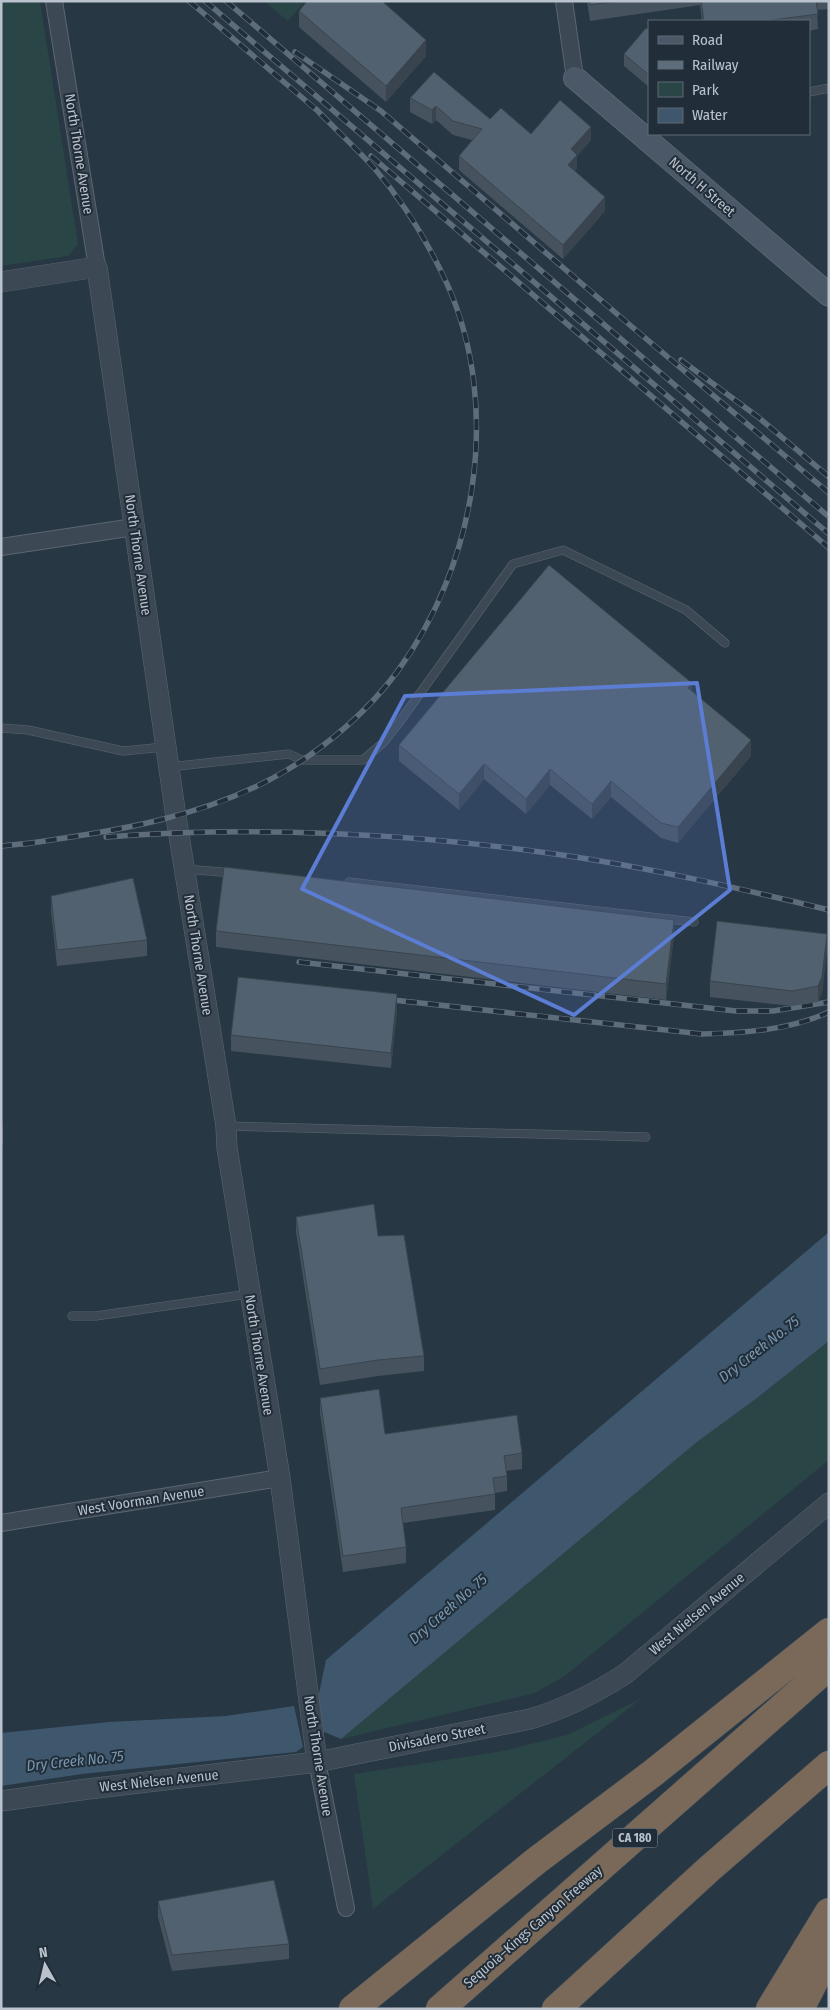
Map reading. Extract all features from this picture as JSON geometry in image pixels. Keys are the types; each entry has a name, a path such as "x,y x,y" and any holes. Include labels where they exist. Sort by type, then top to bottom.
{"highway":[{"path":"353,2009 536,1861 653,1773 829,1632"},
{"name":"Sequoia–Kings Canyon Freeway","path":"440,2009 829,1666"},
{"path":"556,2009 709,1869 829,1765"},
{"path":"378,2009 653,1773"},
{"path":"770,2009 829,1912"},
{"path":"800,2009 829,1952"}],"main road":[{"name":"North H Street","path":"575,78 646,135 829,295"}],"street":[{"name":"North Thorne Avenue","path":"54,1 97,267 166,747 226,1126 227,1148 249,1294 280,1478 316,1756 346,1908"},
{"path":"564,1 575,78"},
{"path":"1,282 97,267"},
{"path":"1,547 134,527"},
{"name":"West Voorman Avenue","path":"1,1523 280,1478"},
{"name":"West Nielsen Avenue","path":"556,1712 598,1691 625,1674 829,1503"},
{"name":"Divisadero Street","path":"316,1756 530,1719 556,1712"},
{"name":"West Nielsen Avenue","path":"1,1801 316,1756"}],"lane":[{"path":"810,92 829,88"},
{"path":"169,767 289,754 302,760 363,760 384,742 398,724 513,564 563,550 686,610 725,643"},
{"path":"1,728 28,730 122,751 166,747"},
{"path":"185,870 246,874"},
{"path":"342,882 694,922"},
{"path":"226,1126 646,1137"},
{"path":"72,1316 96,1316 249,1294"}],"highlighted area":[{"path":"697,683 730,890 574,1015 302,889 405,696"}],"green space":[{"path":"1,1 40,1 78,244 68,256 1,266"},
{"path":"264,1 305,1 288,21"},
{"path":"829,1341 829,1460 565,1676 535,1693 341,1739 697,1442 757,1398"},
{"path":"642,1698 373,1909 354,1774 503,1751 567,1735"}],"water":[{"name":"Dry Creek No. 75","path":"829,1232 829,1341 757,1398 697,1442 341,1739 322,1731 318,1698 326,1660"},
{"name":"Dry Creek No. 75","path":"294,1706 303,1747 296,1752 82,1774 1,1786 1,1733 109,1722 226,1716"}],"building":[{"path":"307,1 382,1 426,40 386,86 299,11"},
{"path":"589,1 616,1 590,5"},
{"path":"701,1 816,1 818,14 773,20 704,20"},
{"path":"646,28 648,29 648,74 624,54"},
{"path":"434,72 490,119 501,108 531,134 560,100 591,127 571,149 577,155 568,165 605,197 563,245 459,156 482,129 453,121 436,106 432,110 410,98"},
{"path":"549,565 692,683 688,688 751,740 678,827 661,823 611,781 592,804 550,769 526,799 484,764 459,794 399,745"},
{"path":"224,867 674,920 666,984 216,931"},
{"path":"133,878 147,940 57,950 51,896"},
{"path":"717,921 827,934 822,977 818,986 792,991 710,981"},
{"path":"238,977 397,994 391,1053 231,1035"},
{"path":"1,1114 3,1129 1,1130"},
{"path":"374,1204 378,1236 404,1235 424,1356 378,1360 320,1369 296,1217"},
{"path":"379,1389 385,1434 517,1415 522,1453 504,1456 507,1476 493,1478 495,1494 401,1508 406,1547 343,1556 320,1398"},
{"path":"274,1880 289,1944 172,1955 158,1901"}],"railway":[{"path":"189,1 319,112"},
{"path":"205,1 829,534"},
{"path":"226,1 829,517"},
{"path":"295,52 381,111 829,493"},
{"path":"24,844 126,828 192,811 225,800 287,770 332,739 360,714 386,686 424,630 446,584 462,535 472,485 476,434 474,383 465,334 441,270 406,210 375,169 316,109"},
{"path":"371,156 829,548"},
{"path":"681,360 758,417 829,477"},
{"path":"106,837 217,832 273,832 388,836 444,841 555,854 624,865 727,886 829,910"},
{"path":"1,846 31,843"},
{"path":"299,962 736,1011 773,1011 829,1002"},
{"path":"384,999 702,1034 734,1033 783,1027 829,1012"}]}
